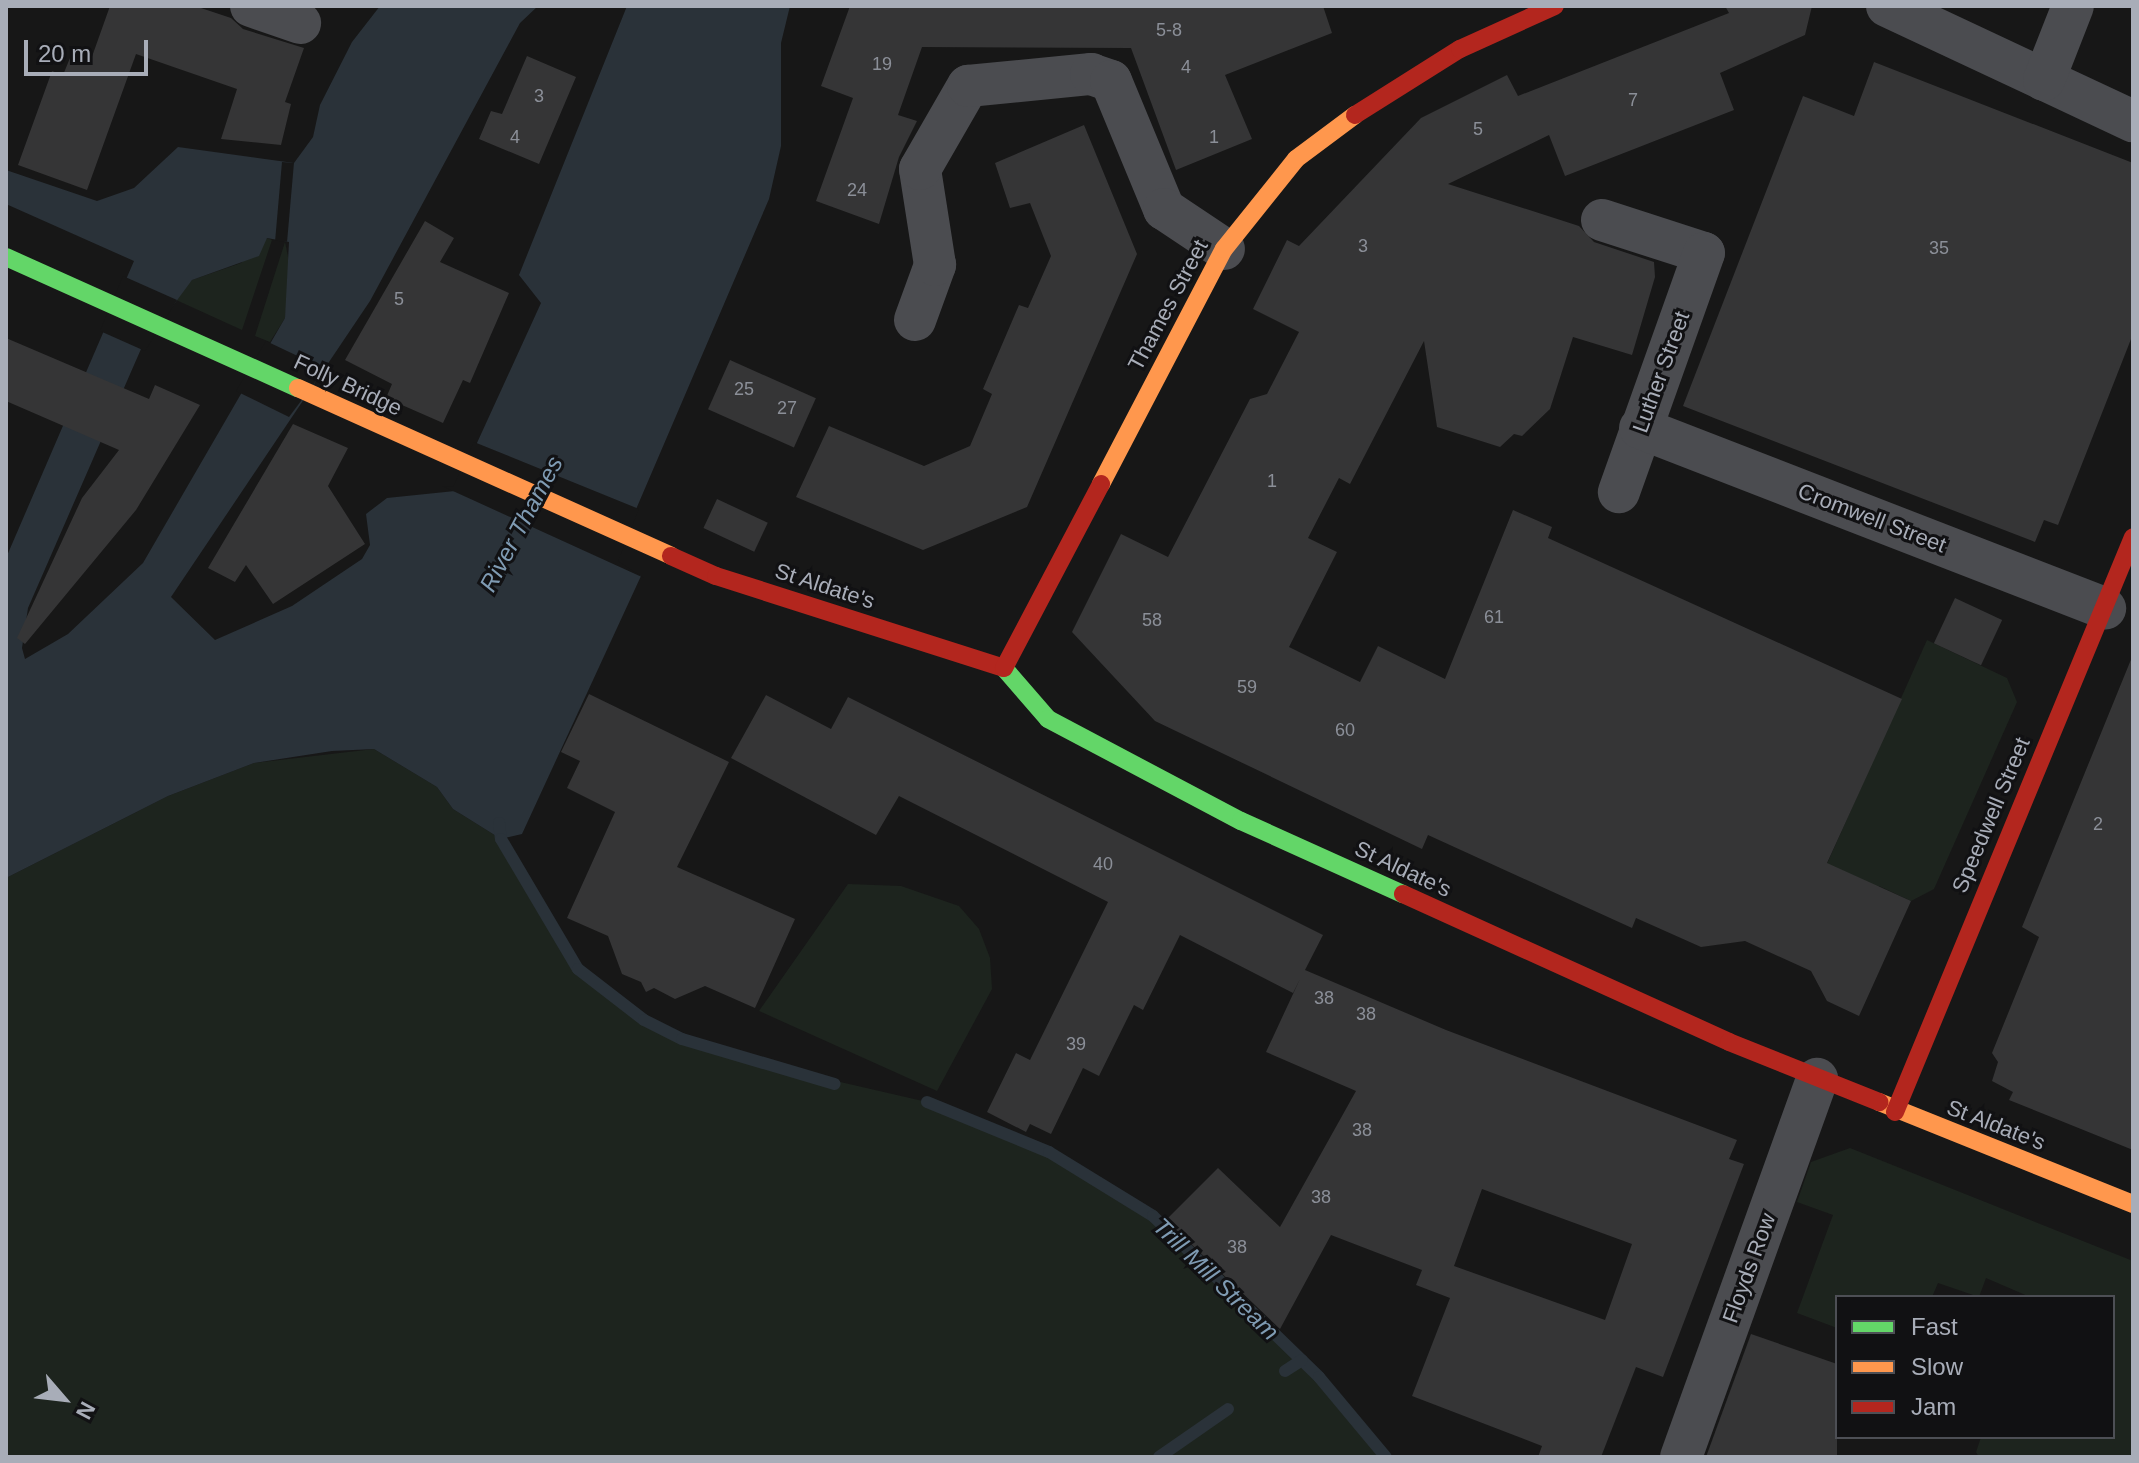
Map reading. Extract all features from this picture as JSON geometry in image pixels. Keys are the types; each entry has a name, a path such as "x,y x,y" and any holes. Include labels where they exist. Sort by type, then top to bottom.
{"main road":[{"name":"Thames Street","path":"1004,668 1224,249 1296,159 1373,102 1460,49 1555,6"},
{"name":"Folly Bridge","path":"6,257 670,557"},
{"name":"Speedwell Street","path":"1895,1112 2133,537"},
{"name":"St Aldate's","path":"670,557 1004,668 1048,719 1241,821 1817,1079 2133,1204"}],"street":[{"path":"251,6 300,23"},
{"path":"1887,6 2133,121"},
{"path":"2044,80 2073,6"},
{"path":"915,320 935,265 920,169 968,86 1091,74 1111,81 1164,209 1224,249"},
{"name":"Luther Street","path":"1602,220 1704,253 1619,492"},
{"name":"Cromwell Street","path":"1640,428 2105,608"},
{"name":"Floyds Row","path":"1681,1457 1817,1079"}],"shaded area":[{"path":"267,238 272,240 242,330 174,299 192,280 241,263"},
{"path":"285,242 291,271 285,318 270,342 255,336"},
{"path":"1927,640 2007,678 2017,702 1934,889 1911,901 1879,886 1874,899 1822,875"},
{"path":"374,749 437,787 453,809 501,839 578,969 644,1020 682,1039 784,1069 927,1102 1049,1152 1153,1216 1319,1377 1386,1457 6,1457 6,878 168,796 254,763"},
{"path":"848,884 901,886 959,906 979,929 990,958 992,989 937,1091 759,1011"},
{"path":"1850,1148 2133,1261 2133,1457 1979,1457 1976,1452 1980,1439 2115,1439 2115,1295 2025,1295 1986,1278 1980,1295 1938,1283 1933,1295 1835,1295 1835,1327 1797,1313 1833,1215 1797,1202 1811,1162"}],"water":[{"name":"River Thames","path":"380,6 538,6 520,23 370,301 171,597 215,640 292,606 362,559 370,545 366,514 387,498 455,491 541,303 519,275 627,6 790,6 781,43 781,146 769,199 613,563 641,576 522,834 501,839 453,809 437,787 374,749 332,751 254,763 168,796 6,878 6,558 134,261 6,204 6,170 97,201 134,188 178,147 294,163 313,137 320,105 352,42","holes":["267,238 289,242 285,318 143,563 68,634 25,659 22,648 28,608 141,349 192,280 259,256"]}],"pier":[{"path":"282,162 294,163 287,242 275,241"},
{"path":"123,276 177,300 145,351 100,331"},
{"path":"266,341 325,369 289,417 236,391"},
{"path":"474,442 639,509 618,561 644,578 442,486 453,487"}],"building":[{"path":"110,6 195,6 231,18 243,29 304,48 285,102 291,104 281,145 221,139 237,89 136,54 87,190 18,165 52,71 63,75 70,58 89,65"},
{"path":"850,6 1323,6 1332,33 1225,75 1252,139 1176,170 1131,48 922,47 898,115 917,121 899,157 879,224 816,201 853,98 821,86"},
{"path":"1725,6 1812,6 1805,35 1720,73 1734,110 1565,176 1549,135 1448,184 1579,226 1594,242 1654,262 1655,277 1632,355 1573,337 1550,409 1522,436 1514,434 1500,447 1437,427 1424,341 1350,484 1339,478 1308,538 1337,552 1289,647 1360,682 1378,646 1445,679 1513,510 1552,527 1548,538 1902,699 1827,863 1911,901 1859,1016 1827,1001 1811,971 1745,941 1701,947 1636,918 1632,928 1428,835 1422,849 1155,721 1072,632 1121,534 1168,557 1250,399 1267,394 1299,332 1253,309 1287,240 1299,246 1421,118 1507,75 1518,96 1729,13"},
{"path":"527,56 576,77 539,164 479,139 491,111 502,114"},
{"path":"1874,62 2133,163 2133,334 2058,525 2044,520 2035,542 1683,406 1803,96 1854,116"},
{"path":"1084,125 1137,254 1027,507 923,550 796,497 829,426 924,466 970,446 992,394 983,389 1019,305 1028,308 1051,256 1030,203 1010,208 995,163"},
{"path":"425,221 454,238 440,262 509,293 470,383 463,380 443,423 386,398 392,384 345,360"},
{"path":"6,338 149,399 155,385 200,405 136,510 25,644 17,638 82,498 119,450 6,401"},
{"path":"730,360 816,398 794,448 708,409"},
{"path":"293,424 348,448 328,486 365,544 273,604 246,565 235,582 208,568"},
{"path":"717,499 768,523 754,552 703,528"},
{"path":"1955,598 2002,620 1981,665 1934,643"},
{"path":"2132,657 2133,1150 2009,1100 2013,1092 1992,1081 1998,1062 1992,1053 2039,937 2022,927"},
{"path":"589,694 729,762 677,867 795,919 755,1008 705,986 675,999 654,988 646,992 641,982 622,974 608,936 567,918 615,812 567,788 580,761 561,752"},
{"path":"766,695 831,729 848,697 1323,935 1305,970 1446,1030 1737,1140 1729,1159 1744,1164 1663,1377 1636,1367 1601,1457 1538,1457 1542,1446 1412,1396 1450,1298 1416,1285 1422,1270 1331,1235 1280,1329 1166,1220 1218,1168 1280,1227 1356,1091 1266,1052 1300,979 1293,993 1180,935 1143,1010 1134,1005 1099,1076 1083,1068 1051,1134 1030,1124 1026,1132 987,1112 1016,1053 1030,1060 1108,902 899,796 876,835 731,758","holes":["1482,1189 1632,1244 1605,1320 1454,1266"]},
{"path":"1751,1334 1835,1363 1837,1457 1706,1457"}],"waterway":[{"name":"Trill Mill Stream","path":"499,823 501,839 578,969 644,1020 682,1039 835,1084"},
{"name":"Trill Mill Stream","path":"927,1102 1049,1152 1153,1216 1319,1377 1386,1457"},
{"path":"1285,1371 1302,1360"},
{"path":"1159,1457 1228,1409"}],"traffic: fast":[{"path":"6,257 298,388"},
{"path":"1004,668 1048,719 1241,821 1403,894"}],"traffic: slow":[{"path":"1101,484 1224,249 1296,159 1355,115"},
{"path":"298,388 671,556"},
{"path":"1879,1102 2133,1204"}],"traffic: jam":[{"path":"1355,115 1460,49 1555,6"},
{"path":"671,556 716,576 1004,668 1101,484"},
{"path":"1895,1112 2133,537"},
{"path":"1403,894 1729,1042 1879,1102"}]}
